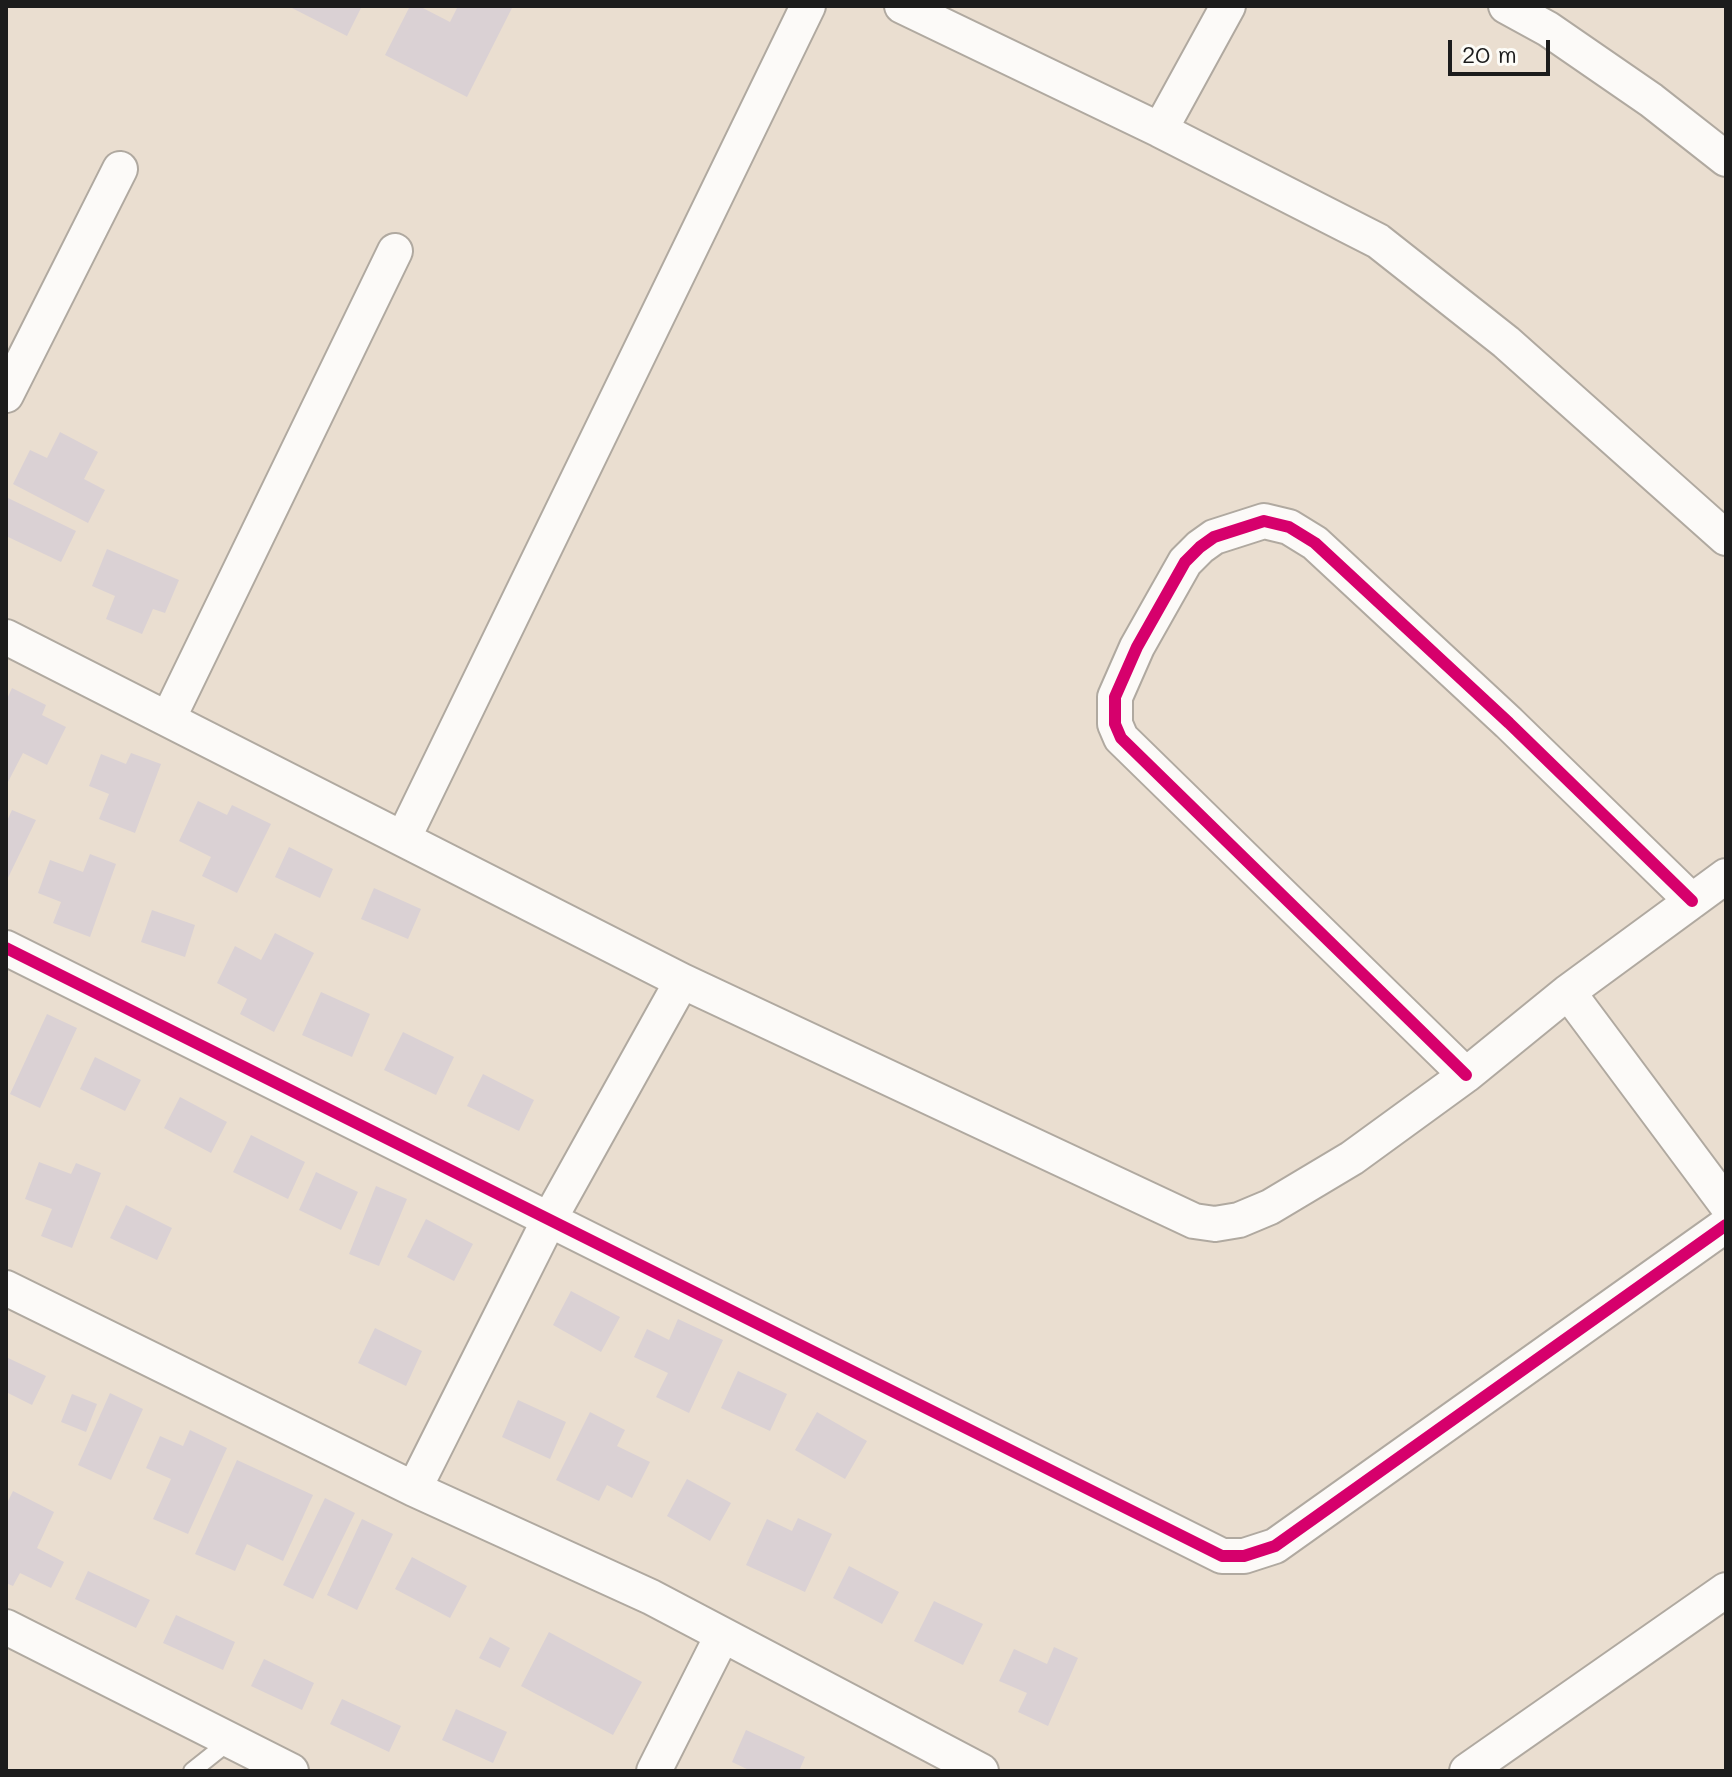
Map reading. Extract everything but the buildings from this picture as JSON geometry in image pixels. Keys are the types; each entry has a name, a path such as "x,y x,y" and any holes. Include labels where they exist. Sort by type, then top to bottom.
{"street":[{"path":"403,839 808,6"},
{"path":"902,6 1160,130 1378,241 1506,342 1726,538"},
{"path":"1160,130 1228,6"},
{"path":"1506,6 1548,29 1651,100 1726,159"},
{"path":"6,395 120,169"},
{"path":"168,719 395,251"},
{"path":"1466,1075 1121,738 1115,724 1115,697 1137,647 1185,562 1200,547 1214,537 1264,521 1289,527 1315,543 1509,723 1692,901"},
{"path":"6,637 682,981 1194,1221 1239,1220 1270,1207 1352,1158 1466,1075 1568,992 1726,876"},
{"path":"6,948 1222,1556 1244,1556 1275,1546 1726,1225"},
{"path":"414,1489 550,1218 682,981"},
{"path":"1568,992 1726,1204"},
{"path":"6,1288 414,1489 651,1597 981,1771"},
{"path":"1467,1771 1726,1590"},
{"path":"6,1627 291,1771"},
{"path":"654,1771 722,1636"}],"lane":[{"path":"192,1771 231,1740"}],"cycle path":[{"path":"1466,1075 1121,738 1115,724 1115,697 1137,647 1185,562 1200,547 1214,537 1264,521 1289,527 1315,543 1509,723 1692,901"},
{"path":"6,948 1222,1556 1244,1556 1275,1546 1726,1225"}]}
